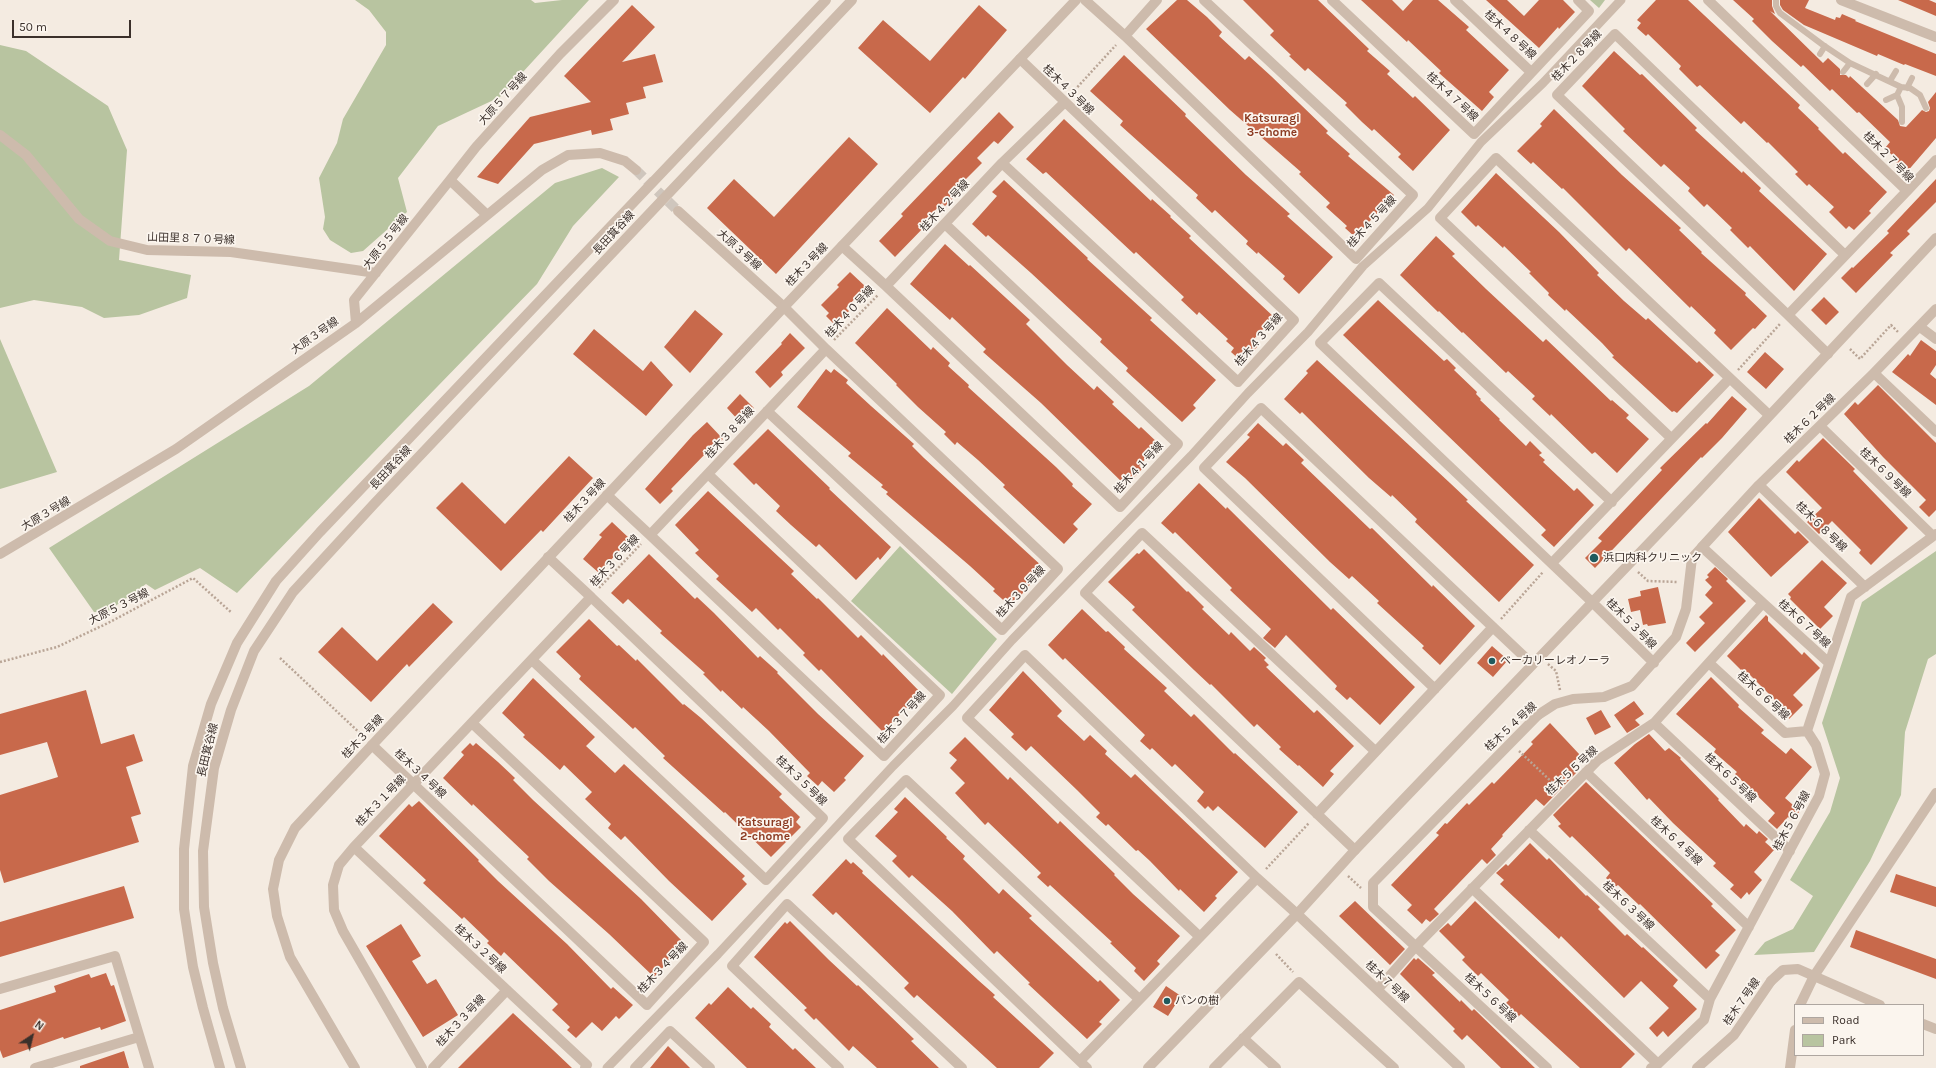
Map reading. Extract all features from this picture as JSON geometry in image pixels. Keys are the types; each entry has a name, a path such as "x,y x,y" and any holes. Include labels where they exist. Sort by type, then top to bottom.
{"street":[{"name":"大原５７号線","path":"450,180 476,147 560,54 614,0"},
{"name":"長田箕谷線","path":"220,1068 202,1008 192,959 184,908 184,849 193,766 211,704 237,643 276,581 320,532 826,0"},
{"name":"長田箕谷線","path":"240,1068 223,1008 204,907 203,851 214,768 231,710 254,650 298,586 852,0"},
{"name":"桂木３号線","path":"355,1068 290,957 277,916 273,889 280,860 295,828 606,495 1076,0"},
{"path":"1085,0 1124,36 1158,0"},
{"name":"桂木４５号線","path":"1124,36 1356,259 1413,195 1204,0"},
{"name":"桂木４７号線","path":"1332,0 1474,134 1589,11 1578,0"},
{"name":"桂木４８号線","path":"1455,0 1531,72"},
{"path":"607,1068 691,982 893,766 953,706 1012,640 1191,456 1248,393 1308,332 1363,266 1428,208 1481,142 1543,83 1621,0"},
{"path":"1841,0 1936,37"},
{"name":"桂木２７号線","path":"1710,1 1908,191 1788,315"},
{"name":"桂木２８号線","path":"1788,315 1557,95 1615,34 1846,255"},
{"name":"桂木４３号線","path":"1002,163 1238,382 1294,320 1064,103 1020,59"},
{"name":"桂木４２号線","path":"886,286 1002,163 1064,103"},
{"name":"山田里８７０号線","path":"0,135 26,155 79,219 110,241 147,250 231,252 376,273"},
{"name":"大原３号線","path":"0,554 176,449 356,323 542,170 568,155 600,153 625,161 636,170"},
{"path":"1671,438 1440,218 1496,158 1729,379 1769,415"},
{"path":"1908,191 1936,160"},
{"path":"450,180 487,215"},
{"name":"大原５５号線","path":"356,323 354,300 450,180"},
{"name":"大原３号線","path":"678,211 784,307"},
{"name":"桂木４１号線","path":"886,286 1120,507 1178,444 945,224"},
{"path":"1148,1068 1297,914 1355,850 1828,354 1936,238"},
{"path":"842,246 886,286"},
{"name":"桂木５３号線","path":"1612,502 1379,283 1320,344 1552,563 1654,663"},
{"path":"784,307 826,349"},
{"name":"桂木６２号線","path":"1702,547 1759,485 1874,373 1936,309"},
{"path":"1788,315 1828,354"},
{"path":"1920,327 1936,339"},
{"name":"桂木３８号線","path":"650,535 826,349"},
{"name":"桂木３９号線","path":"767,411 1002,630 1058,569 826,349"},
{"path":"1874,373 1936,432"},
{"path":"1552,563 1729,379"},
{"path":"1435,689 1204,468 1261,408 1532,664"},
{"name":"桂木６９号線","path":"1820,426 1934,535"},
{"name":"桂木３７号線","path":"650,535 884,756 940,694 708,474"},
{"name":"桂木６８号線","path":"1759,485 1865,587"},
{"path":"606,495 650,535"},
{"path":"1355,850 1085,593 1142,533 1376,751"},
{"path":"1807,731 1828,662 1851,597 1934,535"},
{"path":"1702,547 1763,603"},
{"name":"桂木５４号線","path":"1373,888 1373,883 1538,715 1555,704 1573,699 1604,697 1632,686 1676,637 1686,609 1692,558 1702,547"},
{"path":"548,557 591,597"},
{"name":"桂木３１号線","path":"422,1068 343,931 334,910 333,885 339,865 354,847 591,597"},
{"name":"桂木３５号線","path":"532,660 766,880 823,818 591,597"},
{"name":"桂木６７号線","path":"1763,603 1828,662"},
{"name":"桂木５５号線","path":"1378,989 1416,946 1598,760 1654,723 1763,603"},
{"path":"1317,814 1493,627"},
{"name":"桂木７号線","path":"1200,937 967,718 1026,655 1257,878 1378,989 1460,1068"},
{"name":"桂木６６号線","path":"1709,663 1785,733 1807,731"},
{"name":"桂木３４号線","path":"372,745 647,1004 704,942 472,723"},
{"name":"桂木６５号線","path":"1654,723 1790,851"},
{"name":"桂木５６号線","path":"1472,888 1655,1066 1704,1020 1710,999 1819,796 1825,774 1816,745 1807,731"},
{"name":"桂木６４号線","path":"1586,772 1749,927"},
{"path":"1139,999 906,780 848,839 1083,1064 1139,999 1257,878"},
{"path":"1800,1004 1814,976 1936,793"},
{"name":"桂木６３号線","path":"1529,830 1710,999"},
{"name":"桂木３２号線","path":"354,847 587,1065 585,1068"},
{"path":"1373,888 1373,907 1416,946"},
{"path":"839,1068 732,966 787,904 962,1068"},
{"name":"桂木５６号線","path":"1416,946 1546,1068"},
{"path":"0,989 115,956 149,1068"},
{"name":"桂木７号線","path":"1697,1068 1734,1035 1771,981 1783,970 1798,969 1878,1004"},
{"path":"1214,1068 1299,982 1394,1068"},
{"name":"桂木３３号線","path":"433,1068 507,990"},
{"path":"1924,1024 1936,1029"},
{"path":"635,1068 670,1031 710,1068"},
{"path":"35,1068 48,1066 139,1037"},
{"path":"1243,1038 1276,1068"},
{"path":"1790,1068 1794,1038"}],"lane":[{"path":"1774,2 1780,13 1850,63 1920,95 1926,108"},
{"path":"1820,54 1825,46"},
{"path":"1842,72 1850,63"},
{"path":"1890,81 1896,71"},
{"path":"1867,84 1876,74"},
{"path":"1886,100 1897,95 1912,78"},
{"path":"1897,95 1902,107 1902,122"}],"path":[{"path":"1064,103 1124,36"},
{"name":"桂木４０号線","path":"826,349 886,286"},
{"path":"1729,379 1788,315"},
{"path":"1841,340 1860,358 1891,325 1907,340"},
{"name":"桂木３６号線","path":"591,597 650,535"},
{"path":"1493,627 1552,563"},
{"path":"1629,563 1648,581 1688,583"},
{"name":"大原５３号線","path":"0,662 57,647 108,623 193,578 232,613"},
{"path":"1540,656 1556,671 1563,702"},
{"path":"280,658 372,745"},
{"path":"1510,742 1551,781"},
{"path":"1257,878 1317,814"},
{"path":"1339,868 1361,888 1373,888"},
{"path":"1267,945 1297,976 1299,982"}],"green space":[{"path":"355,0 531,0 535,3 562,0 589,0 500,97 438,126 398,178 407,212 363,251 351,253 330,240 323,229 325,217 319,178 337,143 343,119 386,45 386,32 369,10"},
{"path":"1590,0 1605,0 1599,8"},
{"path":"0,45 26,51 108,106 127,150 119,260 191,275 187,298 139,315 104,318 82,307 34,300 0,308"},
{"path":"602,168 619,177 573,226 537,284 237,593 200,568 155,590 146,584 107,612 94,612 49,548 309,386 555,183"},
{"path":"0,339 57,472 0,489"},
{"path":"900,546 997,639 952,694 851,601"},
{"path":"1936,551 1936,654 1928,659 1905,732 1901,795 1870,861 1814,952 1754,955 1765,942 1793,929 1813,896 1790,880 1830,812 1840,778 1822,723 1862,602"}],"building":[{"path":"1177,0 1187,0 1207,17 1222,32 1219,36 1245,60 1249,56 1328,131 1326,133 1350,154 1348,156 1394,195 1355,237 1345,228 1347,226 1326,207 1330,203 1299,174 1301,172 1230,110 1146,29"},
{"path":"1243,0 1318,0 1369,49 1367,51 1390,71 1387,74 1413,98 1415,96 1450,130 1413,171 1398,157 1401,154 1374,129 1372,131 1362,122 1345,105 1347,103 1308,68 1305,71 1289,56 1291,55 1270,35 1274,31"},
{"path":"1361,0 1392,0 1403,11 1413,0 1438,0 1469,27 1466,30 1509,70 1489,92 1494,97 1482,111 1439,73 1441,71 1408,40 1407,42"},
{"path":"1486,0 1507,0 1524,16 1539,0 1563,0 1575,12 1559,29 1558,27 1539,48"},
{"path":"1656,0 1688,0 1800,105 1798,108 1843,154 1845,152 1887,192 1869,211 1871,213 1854,230 1849,226 1846,229 1829,212 1834,207 1809,184 1807,186 1795,174 1798,172 1768,142 1767,143 1744,121 1741,124 1700,85 1697,87 1679,69 1681,66 1648,34 1646,36 1637,28 1641,23 1637,20"},
{"path":"1733,0 1772,0 1772,6 1775,14 1770,11 1823,63 1828,58 1840,69 1840,75 1846,75 1849,78 1850,76 1898,120 1900,126 1906,127 1922,110 1926,112 1929,111 1930,108 1928,102 1936,92 1936,138 1906,173 1896,163 1898,161 1885,148 1890,142 1859,112 1857,113 1832,89 1830,91 1803,65 1801,67 1772,41 1752,21 1754,19"},
{"path":"1780,0 1809,0 1805,8 1835,20 1836,17 1840,18 1842,14 1856,20 1855,21 1936,54 1936,76 1878,54 1877,56 1804,25 1783,10 1780,5"},
{"path":"1898,0 1929,0 1936,3 1936,16"},
{"path":"632,5 655,27 622,62 655,54 663,82 643,87 646,98 626,103 629,114 610,119 613,130 592,135 591,130 534,144 498,184 477,177 530,117 591,102 564,76"},
{"path":"979,5 1007,30 965,79 963,77 930,113 858,48 883,20 930,61"},
{"path":"1614,51 1640,75 1642,74 1697,128 1695,130 1742,173 1743,171 1761,188 1759,191 1827,254 1794,291 1750,246 1748,248 1730,230 1732,228 1707,204 1704,207 1688,191 1690,188 1664,164 1661,167 1623,131 1625,129 1582,86"},
{"path":"1124,55 1186,114 1185,116 1246,175 1290,214 1287,216 1333,257 1299,294 1283,279 1285,276 1258,252 1257,254 1246,244 1248,241 1215,210 1212,213 1196,198 1198,195 1120,125 1123,121 1090,91"},
{"path":"1554,109 1622,175 1681,228 1679,230 1702,252 1701,253 1746,293 1745,295 1767,316 1755,329 1753,328 1731,350 1714,333 1716,330 1691,306 1690,308 1629,248 1626,251 1563,188 1562,189 1533,162 1531,164 1517,151 1542,126 1540,124"},
{"path":"999,112 1014,127 998,144 994,141 977,158 982,163 962,183 965,186 945,206 942,203 925,221 928,223 895,257 879,241 903,216 901,214"},
{"path":"1064,119 1151,201 1152,199 1171,216 1170,217 1191,236 1189,238 1274,317 1253,340 1259,345 1242,362 1231,352 1234,348 1226,341 1228,339 1199,312 1197,315 1181,300 1184,297 1136,252 1134,254 1046,172 1043,174 1026,159"},
{"path":"849,137 878,164 776,274 707,208 734,179 774,217"},
{"path":"1496,173 1559,232 1599,273 1597,275 1624,301 1646,320 1648,318 1697,363 1699,361 1714,375 1677,413 1674,411 1672,412 1612,357 1614,356 1602,343 1566,309 1565,311 1548,295 1549,293 1529,273 1531,272 1504,246 1503,248 1478,225 1476,227 1461,212"},
{"path":"1936,179 1936,202 1907,231 1910,234 1890,253 1893,255 1856,293 1841,278 1889,233 1887,231"},
{"path":"1004,180 1152,318 1150,320 1216,380 1193,405 1196,408 1182,422 1126,371 1128,368 1100,342 1102,339 1031,273 988,235 986,237 972,224 997,196 992,192"},
{"path":"1436,236 1455,254 1452,256 1486,289 1543,342 1546,339 1611,401 1612,400 1629,415 1626,418 1649,439 1617,473 1595,452 1592,454 1551,414 1550,416 1532,399 1535,396 1508,371 1506,373 1463,332 1462,333 1439,311 1438,312 1400,275"},
{"path":"945,244 1030,320 1026,324 1067,365 1094,390 1097,386 1114,402 1112,404 1139,429 1141,427 1159,444 1139,466 1142,469 1126,486 1041,403 983,352 986,349 952,317 950,320 910,284"},
{"path":"850,272 866,287 846,308 849,311 835,325 826,316 829,313 821,305 839,287 837,285"},
{"path":"1824,297 1839,312 1826,325 1811,310"},
{"path":"1378,300 1444,361 1447,359 1456,368 1454,370 1477,392 1476,394 1481,399 1480,400 1500,419 1499,420 1526,446 1530,441 1542,453 1539,455 1545,460 1543,462 1574,491 1577,488 1594,505 1554,547 1541,535 1546,530 1343,335"},
{"path":"887,308 931,350 933,347 950,363 948,366 969,385 968,387 1056,467 1073,484 1072,486 1092,504 1073,524 1078,529 1064,544 1003,487 1005,485 978,460 957,442 955,445 944,434 946,432 918,407 855,343"},
{"path":"695,310 723,334 690,373 664,347"},
{"path":"594,329 643,371 651,361 673,385 646,416 573,354"},
{"path":"790,333 805,348 781,372 783,375 770,388 755,372 782,344 781,343"},
{"path":"1921,340 1936,351 1936,365 1930,374 1936,379 1936,405 1892,372 1908,354 1910,356"},
{"path":"1765,352 1784,369 1766,389 1747,372"},
{"path":"1317,360 1468,500 1466,501 1534,565 1499,602 1415,522 1417,519 1392,495 1391,497 1369,478 1302,412 1300,414 1284,399 1308,373 1306,371"},
{"path":"826,369 831,373 834,369 848,380 846,383 914,444 912,446 924,458 1044,568 1011,607 993,591 995,589 970,566 886,494 888,492 881,487 883,485 848,456 851,453 797,407"},
{"path":"1878,385 1936,443 1936,510 1929,517 1919,507 1926,500 1883,457 1844,414 1855,402 1858,405"},
{"path":"740,394 754,408 740,422 727,408"},
{"path":"1732,396 1747,409 1722,438 1702,458 1701,457 1595,568 1585,558 1602,541 1598,538 1662,470 1660,468 1706,423 1707,424"},
{"path":"707,422 723,439 709,452 708,451 671,489 673,491 660,504 645,489 693,435"},
{"path":"1258,423 1283,446 1286,443 1304,460 1301,463 1370,529 1372,528 1432,587 1433,585 1475,626 1440,665 1422,648 1424,646 1377,603 1379,601 1352,576 1349,579 1330,562 1245,478 1226,462 1250,437 1247,435"},
{"path":"768,429 891,547 880,560 878,557 856,580 819,544 816,547 776,511 780,506 756,483 754,485 733,464"},
{"path":"1823,438 1855,469 1853,471 1908,528 1871,565 1859,553 1861,550 1832,521 1819,534 1807,522 1822,508 1786,472 1797,460 1799,462"},
{"path":"569,456 593,478 543,532 541,530 501,571 436,508 462,482 505,524"},
{"path":"1199,483 1226,509 1227,507 1331,610 1333,608 1415,687 1380,725 1350,697 1347,700 1335,689 1337,686 1286,635 1275,648 1263,638 1271,629 1230,590 1232,588 1175,532 1173,534 1161,523"},
{"path":"708,491 794,571 791,574 817,599 818,598 858,638 861,635 882,656 883,654 923,695 909,708 908,706 883,732 821,669 819,671 803,655 805,653 780,628 778,630 756,608 752,612 716,579 719,576 695,553 699,550 675,525"},
{"path":"1759,498 1795,534 1798,531 1809,542 1771,577 1728,532"},
{"path":"612,522 630,539 599,573 583,559 602,537 599,535"},
{"path":"1144,549 1204,607 1202,609 1229,635 1231,632 1250,651 1254,647 1266,658 1264,660 1269,665 1266,667 1314,713 1317,710 1354,746 1330,771 1334,774 1323,787 1279,749 1281,747 1257,724 1254,727 1211,684 1210,685 1194,670 1132,610 1135,607 1108,582 1137,553 1139,554"},
{"path":"649,554 695,599 697,597 714,613 758,658 760,656 778,672 777,673 818,714 864,756 844,778 846,780 834,792 822,781 818,786 807,776 810,773 769,731 722,690 721,692 703,674 705,673 660,633 662,631 628,599 623,604 611,593"},
{"path":"1822,560 1847,583 1824,607 1833,616 1820,629 1790,599 1791,597 1788,594"},
{"path":"1715,567 1728,579 1726,581 1746,601 1695,652 1686,643 1705,623 1699,617 1713,603 1705,595 1712,587 1705,580 1709,577 1707,575"},
{"path":"1658,587 1666,623 1648,626 1647,624 1643,625 1640,610 1631,612 1628,599 1641,596 1640,591"},
{"path":"433,603 453,622 409,667 407,664 371,702 318,652 342,627 377,661"},
{"path":"1082,609 1106,632 1108,631 1125,647 1124,649 1167,688 1164,691 1191,717 1194,714 1234,754 1235,753 1298,812 1265,848 1218,806 1213,811 1208,806 1205,809 1197,801 1204,792 1175,764 1172,767 1152,748 1150,750 1140,741 1145,735 1065,658 1063,660 1048,645"},
{"path":"1766,615 1768,617 1768,621 1802,655 1804,652 1820,668 1793,695 1803,705 1789,719 1773,704 1776,701 1747,672 1745,674 1727,656"},
{"path":"589,619 617,646 619,645 636,661 637,659 683,705 684,704 701,718 782,794 779,797 800,817 796,822 801,827 771,857 725,812 724,813 663,758 665,756 635,727 633,729 579,679 581,676 556,652"},
{"name":"ベーカリーレオノーラ","path":"1492,646 1508,660 1493,677 1477,663"},
{"path":"1023,671 1062,711 1057,716 1084,741 1090,735 1107,751 1105,754 1131,778 1135,774 1238,872 1215,896 1217,898 1204,912 1180,889 1179,891 1138,850 1136,851 1108,824 1106,826 1096,817 1100,813 1031,746 1026,751 1011,737 1014,734 989,710"},
{"path":"1711,677 1739,705 1738,707 1764,730 1761,733 1786,754 1791,748 1812,767 1785,798 1800,811 1792,820 1788,817 1777,829 1768,821 1775,813 1735,774 1737,772 1714,752 1716,749 1676,714"},
{"path":"533,678 595,737 586,746 615,773 624,764 745,876 742,879 747,884 712,921 669,881 625,836 621,840 608,828 611,824 585,799 592,792 564,765 560,770 523,737 525,735 502,713"},
{"path":"86,690 101,744 134,734 143,761 126,767 141,814 131,817 139,842 4,883 0,870 0,795 58,777 47,742 0,755 0,714"},
{"path":"1634,701 1644,714 1635,720 1640,725 1627,733 1614,715"},
{"path":"1601,710 1611,727 1595,735 1586,718"},
{"path":"1550,723 1580,755 1570,766 1576,773 1544,806 1536,799 1491,849 1496,855 1487,864 1482,859 1434,909 1439,914 1430,922 1426,919 1422,924 1407,910 1412,905 1391,885 1439,835 1436,833 1445,823 1447,824 1467,803 1469,805 1492,782 1494,784 1533,744 1531,742"},
{"path":"1649,734 1665,751 1669,748 1681,758 1680,759 1744,827 1746,824 1757,834 1759,831 1768,839 1765,842 1774,850 1754,872 1762,880 1749,895 1747,892 1741,899 1730,889 1734,885 1713,866 1716,863 1673,823 1649,798 1647,800 1614,763 1635,744"},
{"path":"965,737 1008,780 1010,777 1058,824 1060,821 1115,874 1114,875 1133,894 1180,936 1157,961 1160,964 1144,981 1134,971 1136,968 1110,943 1112,942 1050,885 1048,887 1037,877 1041,873 988,822 985,825 955,793 965,783 950,768 957,760 949,753"},
{"path":"470,743 473,746 476,743 498,762 515,778 513,780 533,800 641,899 685,944 654,977 609,934 549,881 527,859 529,857 443,778 464,755 461,752"},
{"path":"1586,782 1713,904 1711,906 1736,930 1715,951 1720,955 1706,969 1640,904 1639,905 1618,885 1615,887 1606,878 1610,873 1572,836 1570,838 1558,826 1561,824 1553,815"},
{"path":"905,797 947,837 946,838 965,856 963,859 999,894 1003,889 1032,916 1029,918 1098,982 1100,980 1120,1000 1099,1022 1102,1024 1087,1039 1028,984 1030,983 997,951 994,954 952,911 912,875 909,878 892,861 897,856 875,836 898,812 894,809"},
{"path":"419,801 479,860 478,861 498,881 567,944 611,989 613,987 633,1005 619,1019 616,1016 602,1031 592,1022 576,1038 567,1030 570,1027 552,1010 558,1004 504,952 501,956 487,943 489,941 464,917 462,919 423,883 426,880 379,836 409,804 412,807"},
{"path":"1530,843 1547,860 1549,858 1586,896 1587,895 1600,907 1598,909 1625,936 1627,934 1642,948 1643,947 1678,980 1673,986 1697,1009 1668,1037 1663,1031 1657,1037 1649,1028 1669,1008 1641,981 1624,998 1561,936 1559,939 1500,884 1504,880 1496,873 1506,864 1508,866"},
{"path":"846,859 851,864 853,862 863,871 862,873 995,995 993,997 1054,1053 1039,1068 997,1068 917,995 914,998 904,988 909,983 836,912 833,915 812,895"},
{"path":"1896,874 1936,887 1936,907 1890,892"},
{"path":"124,886 134,918 0,957 0,922"},
{"path":"1355,901 1405,949 1390,965 1339,916"},
{"path":"1475,901 1635,1054 1621,1068 1580,1068 1521,1014 1518,1017 1505,1004 1509,1000 1481,973 1478,976 1462,960 1465,957 1439,931 1448,923 1451,926"},
{"path":"790,921 829,960 857,986 858,985 914,1039 911,1041 939,1068 877,1068 853,1046 849,1051 816,1018 814,1020 804,1010 807,1008 754,957 785,922 787,924"},
{"path":"401,924 421,956 412,961 427,984 436,979 458,1015 423,1037 366,946"},
{"path":"1856,930 1936,959 1936,979 1850,947"},
{"path":"1414,958 1416,960 1418,958 1435,973 1432,975 1460,1002 1461,1000 1472,1011 1474,1009 1535,1068 1501,1068 1467,1035 1462,1040 1453,1031 1455,1029 1400,974"},
{"path":"106,973 111,986 114,985 126,1021 101,1030 100,1027 64,1039 63,1037 3,1058 0,1050 0,1010 56,992 54,986 89,974 91,978"},
{"name":"パンの樹","path":"1166,986 1181,996 1168,1016 1153,1007"},
{"path":"728,987 751,1009 753,1007 771,1024 769,1027 793,1050 795,1048 816,1068 747,1068 695,1018 709,1003 711,1005"},
{"path":"513,1013 553,1050 572,1068 458,1068"},
{"path":"668,1046 690,1068 650,1068"},
{"path":"124,1051 129,1068 80,1068 80,1066"}],"tunnel":[{"path":"636,170 678,211"}],"place":[{"name":"浜口内科クリニック","path":"1594,558"},
{"name":"ベーカリーレオノーラ","path":"1492,661"},
{"name":"パンの樹","path":"1167,1001"}],"district":[{"name":"Katsuragi 3-chome","path":"1272,126"},
{"name":"Katsuragi 2-chome","path":"765,830"}]}
